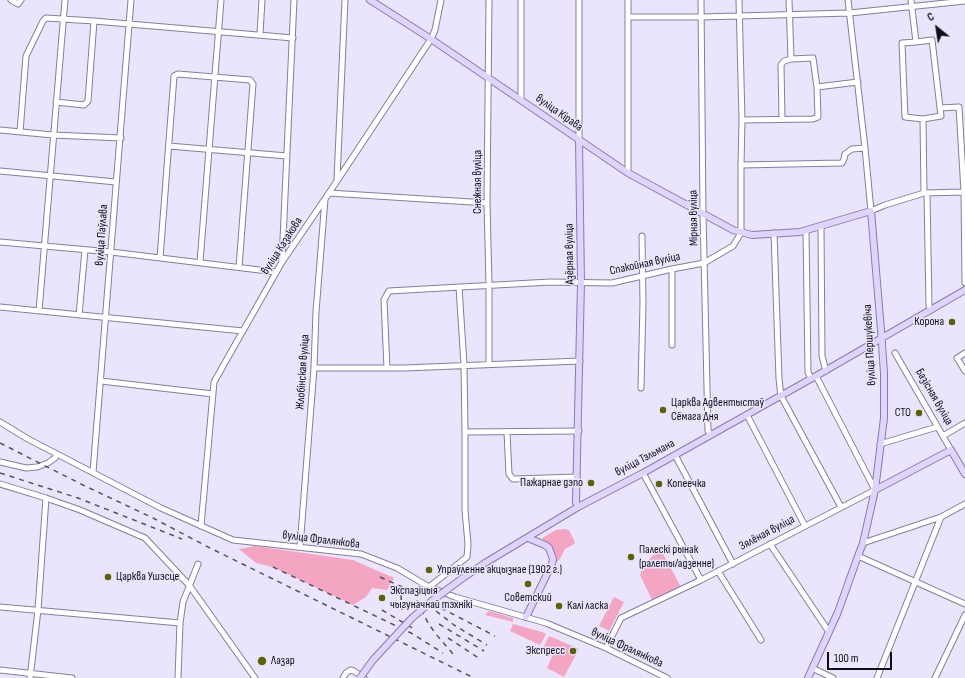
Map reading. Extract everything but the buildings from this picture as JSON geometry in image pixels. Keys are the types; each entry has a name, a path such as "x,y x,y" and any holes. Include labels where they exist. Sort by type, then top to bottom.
{"main road":[{"name":"вуліца Кірава","path":"370,0 431,39 628,173 741,233"},
{"name":"Азёрная вуліца","path":"578,507 576,502 582,283 579,140"},
{"path":"741,233 752,235 806,231 870,211"},
{"name":"вуліца Першукевіча","path":"808,678 838,612 858,556 874,490 884,410 884,373 870,211"},
{"name":"вуліца Тэльмана","path":"360,678 373,660 412,618 433,600 466,576 578,507 643,473 882,340 965,290"},
{"name":"Зялёная вуліца","path":"874,490 952,450"},
{"name":"Базісная вуліца","path":"952,450 965,474"},
{"path":"526,539 545,544 549,548 553,559 552,564 526,617"}],"street":[{"path":"11,0 18,4 21,0"},
{"path":"39,311 46,246 53,135 65,0"},
{"name":"вуліца Паўлава","path":"93,472 131,0"},
{"path":"200,262 221,0"},
{"path":"260,34 262,0"},
{"path":"282,262 294,0"},
{"path":"337,180 346,0"},
{"name":"вуліца Казакова","path":"201,526 214,382 282,262 431,39 435,30 441,0"},
{"name":"Снежная вуліца","path":"489,0 487,203 489,364"},
{"path":"521,0 521,100"},
{"name":"Азёрная вуліца","path":"579,0 579,140"},
{"path":"628,0 628,173"},
{"name":"Мірная вуліца","path":"701,0 704,263 708,430 711,435"},
{"path":"739,0 742,120 741,233"},
{"path":"789,0 791,59"},
{"name":"вуліца Першукевіча","path":"848,0 865,148 870,211"},
{"path":"911,0 916,42"},
{"path":"628,17 701,17 850,13 965,1"},
{"path":"20,132 28,51 44,19 94,21 293,38"},
{"path":"56,102 84,105 88,101 94,21"},
{"path":"932,40 940,108 941,116 923,119 905,117 902,43 932,40"},
{"path":"742,120 813,119 818,118 817,87 813,58 791,59 784,61 781,65 782,119"},
{"path":"160,258 174,76 178,74 215,77 252,82 239,267"},
{"path":"817,87 858,82"},
{"path":"940,108 959,107 964,192 965,283"},
{"path":"923,119 929,306 931,310"},
{"path":"0,130 53,135 121,138"},
{"path":"169,146 287,156"},
{"path":"741,165 842,163 845,154 852,149 865,148"},
{"path":"0,171 116,182"},
{"path":"870,211 926,193 964,192"},
{"path":"329,193 487,203"},
{"name":"Жлобінская вуліца","path":"300,547 325,199"},
{"path":"821,226 822,356 826,371"},
{"path":"806,231 808,372 814,378 874,490"},
{"name":"Спакойная вуліца","path":"387,368 384,300 389,291 550,282 612,283 643,275 704,263 733,246 741,233"},
{"path":"774,233 779,379 781,396 842,507"},
{"path":"641,388 643,275 642,236"},
{"path":"0,242 110,252 276,272"},
{"path":"79,315 85,250"},
{"path":"672,269 672,345"},
{"path":"429,587 466,557 468,544 465,510 464,365 458,287"},
{"path":"0,307 243,331"},
{"name":"Базісная вуліца","path":"895,353 952,450"},
{"path":"965,353 957,358 965,371"},
{"path":"314,368 387,368 580,361"},
{"path":"101,382 213,394"},
{"path":"747,415 805,526"},
{"name":"вуліца Фралянкова","path":"0,422 28,439 161,508 233,540 361,554 397,568 429,587 455,597 546,623 606,648 667,678"},
{"path":"943,436 965,423"},
{"path":"880,444 938,427"},
{"path":"465,432 578,431"},
{"path":"507,432 509,474 513,479 577,477"},
{"path":"0,462 26,468 37,467 48,463 55,458 57,454"},
{"path":"675,455 733,564"},
{"path":"643,473 701,580"},
{"path":"0,484 80,510 145,538 189,585 255,678"},
{"name":"Зялёная вуліца","path":"606,648 621,618 733,564 874,490"},
{"path":"30,675 38,610 46,498"},
{"path":"862,543 941,517 965,504"},
{"path":"877,678 941,517"},
{"path":"770,544 829,632"},
{"path":"858,556 965,604"},
{"path":"178,678 180,623 183,602 198,564"},
{"path":"718,571 761,640"},
{"path":"0,607 180,623"},
{"path":"935,678 965,615"},
{"path":"812,668 832,678"},
{"path":"0,670 30,675 72,678"},
{"path":"343,678 350,670 364,678"}],"shaded area":[{"path":"556,530 569,530 575,542 565,549 560,559 556,562 554,552 542,538"},
{"path":"255,546 353,560 394,578 387,590 372,588 366,597 353,605 273,567 256,563 239,549"},
{"path":"659,550 661,550 681,587 652,600 640,575 644,564"},
{"path":"614,597 624,602 609,631 599,626"},
{"path":"489,611 513,618 513,622 485,615"},
{"path":"513,624 546,634 540,645 510,631"},
{"path":"549,636 579,649 564,677 547,668 553,654 544,646"}],"railway":[{"path":"0,443 474,678"},
{"path":"0,473 78,498 182,539"},
{"path":"273,567 411,633 443,653"},
{"path":"380,577 409,590"},
{"path":"413,591 427,621 453,654"},
{"path":"401,595 402,612"},
{"path":"441,608 495,636"},
{"path":"382,610 414,629"},
{"path":"436,611 454,625 487,645"},
{"path":"439,624 484,651"},
{"path":"448,638 480,659"}],"place":[{"name":"Корона","path":"952,322"},
{"name":"Царква Адвентыстаў Сёмага Дня","path":"663,410"},
{"name":"СТО","path":"919,413"},
{"name":"Пажарнае дэпо","path":"591,483"},
{"name":"Копеечка","path":"659,484"},
{"name":"Палескі рынак (ралеты/адзенне)","path":"631,557"},
{"name":"Упраўленне акцызнае (1902 г.)","path":"429,570"},
{"name":"Царква Ушэсце","path":"108,577"},
{"name":"Советский","path":"528,584"},
{"name":"Экспазіцыя чыгуначнай тэхнікі","path":"382,598"},
{"name":"Калі ласка","path":"559,606"},
{"name":"Экспресс","path":"573,651"},
{"name":"Лазар","path":"262,661"}]}
